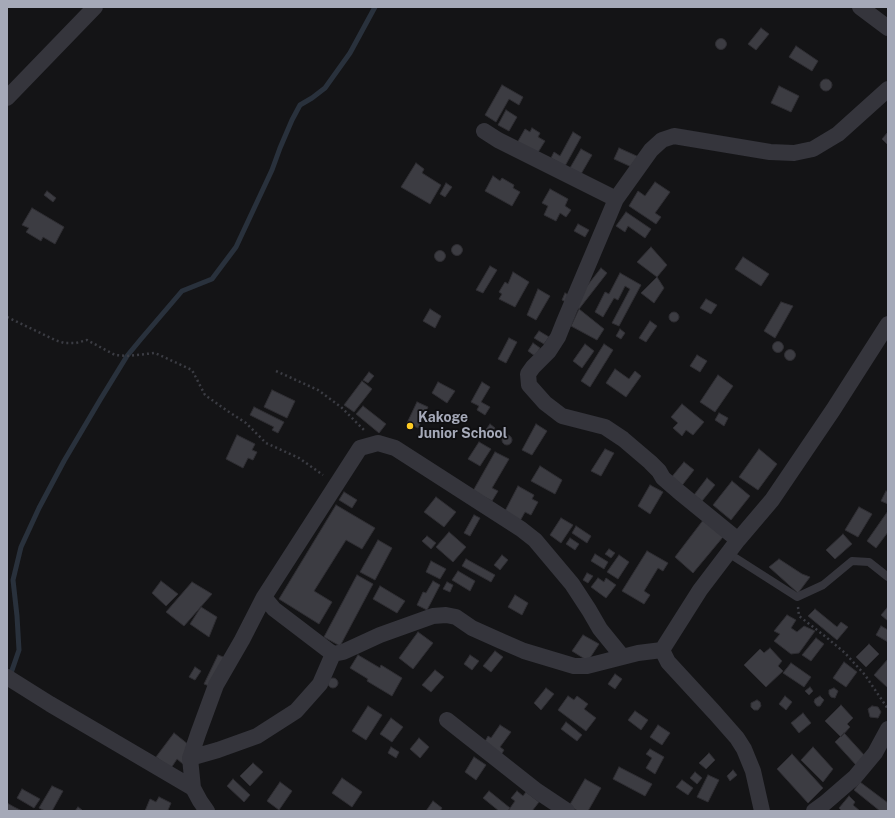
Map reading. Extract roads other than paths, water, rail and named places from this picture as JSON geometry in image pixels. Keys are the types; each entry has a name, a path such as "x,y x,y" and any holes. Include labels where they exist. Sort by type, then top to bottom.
{"street":[{"path":"7,98 95,7"},
{"path":"860,7 888,28"},
{"path":"733,547 663,478 650,462 623,439 606,427 562,416 545,403 529,385 528,374 533,367 549,352 558,337 616,199 651,150 662,140 674,136 770,152 794,153 813,149 838,134 888,89"},
{"path":"484,131 498,140 616,199"},
{"path":"662,650 700,590 772,500 834,410 888,324"},
{"path":"207,811 194,788 190,758 216,685 242,640 264,597 360,448 378,443 395,448 521,529 535,540 572,584 600,629 622,656"},
{"path":"264,597 274,609 333,654 343,652 380,635 433,616 446,615 456,617 472,628 524,651 574,666 587,666 622,656 662,650"},
{"path":"662,650 668,662 715,713 744,749 752,771 762,811"},
{"path":"190,758 257,736 296,711 320,684 333,654"},
{"path":"7,676 50,704 194,788"},
{"path":"447,720 537,790 567,811"},
{"path":"814,811 855,777 874,753 888,729"}],"lane":[{"path":"733,547 797,597 823,585 852,561 869,562 888,577"}],"waterway":[{"path":"10,676 19,650 13,580 21,547 39,508 64,461 127,356 182,291 212,279 236,247 300,105 325,88 350,53 375,7"}],"place":[{"name":"Kakoge Junior School","path":"410,426"}]}
